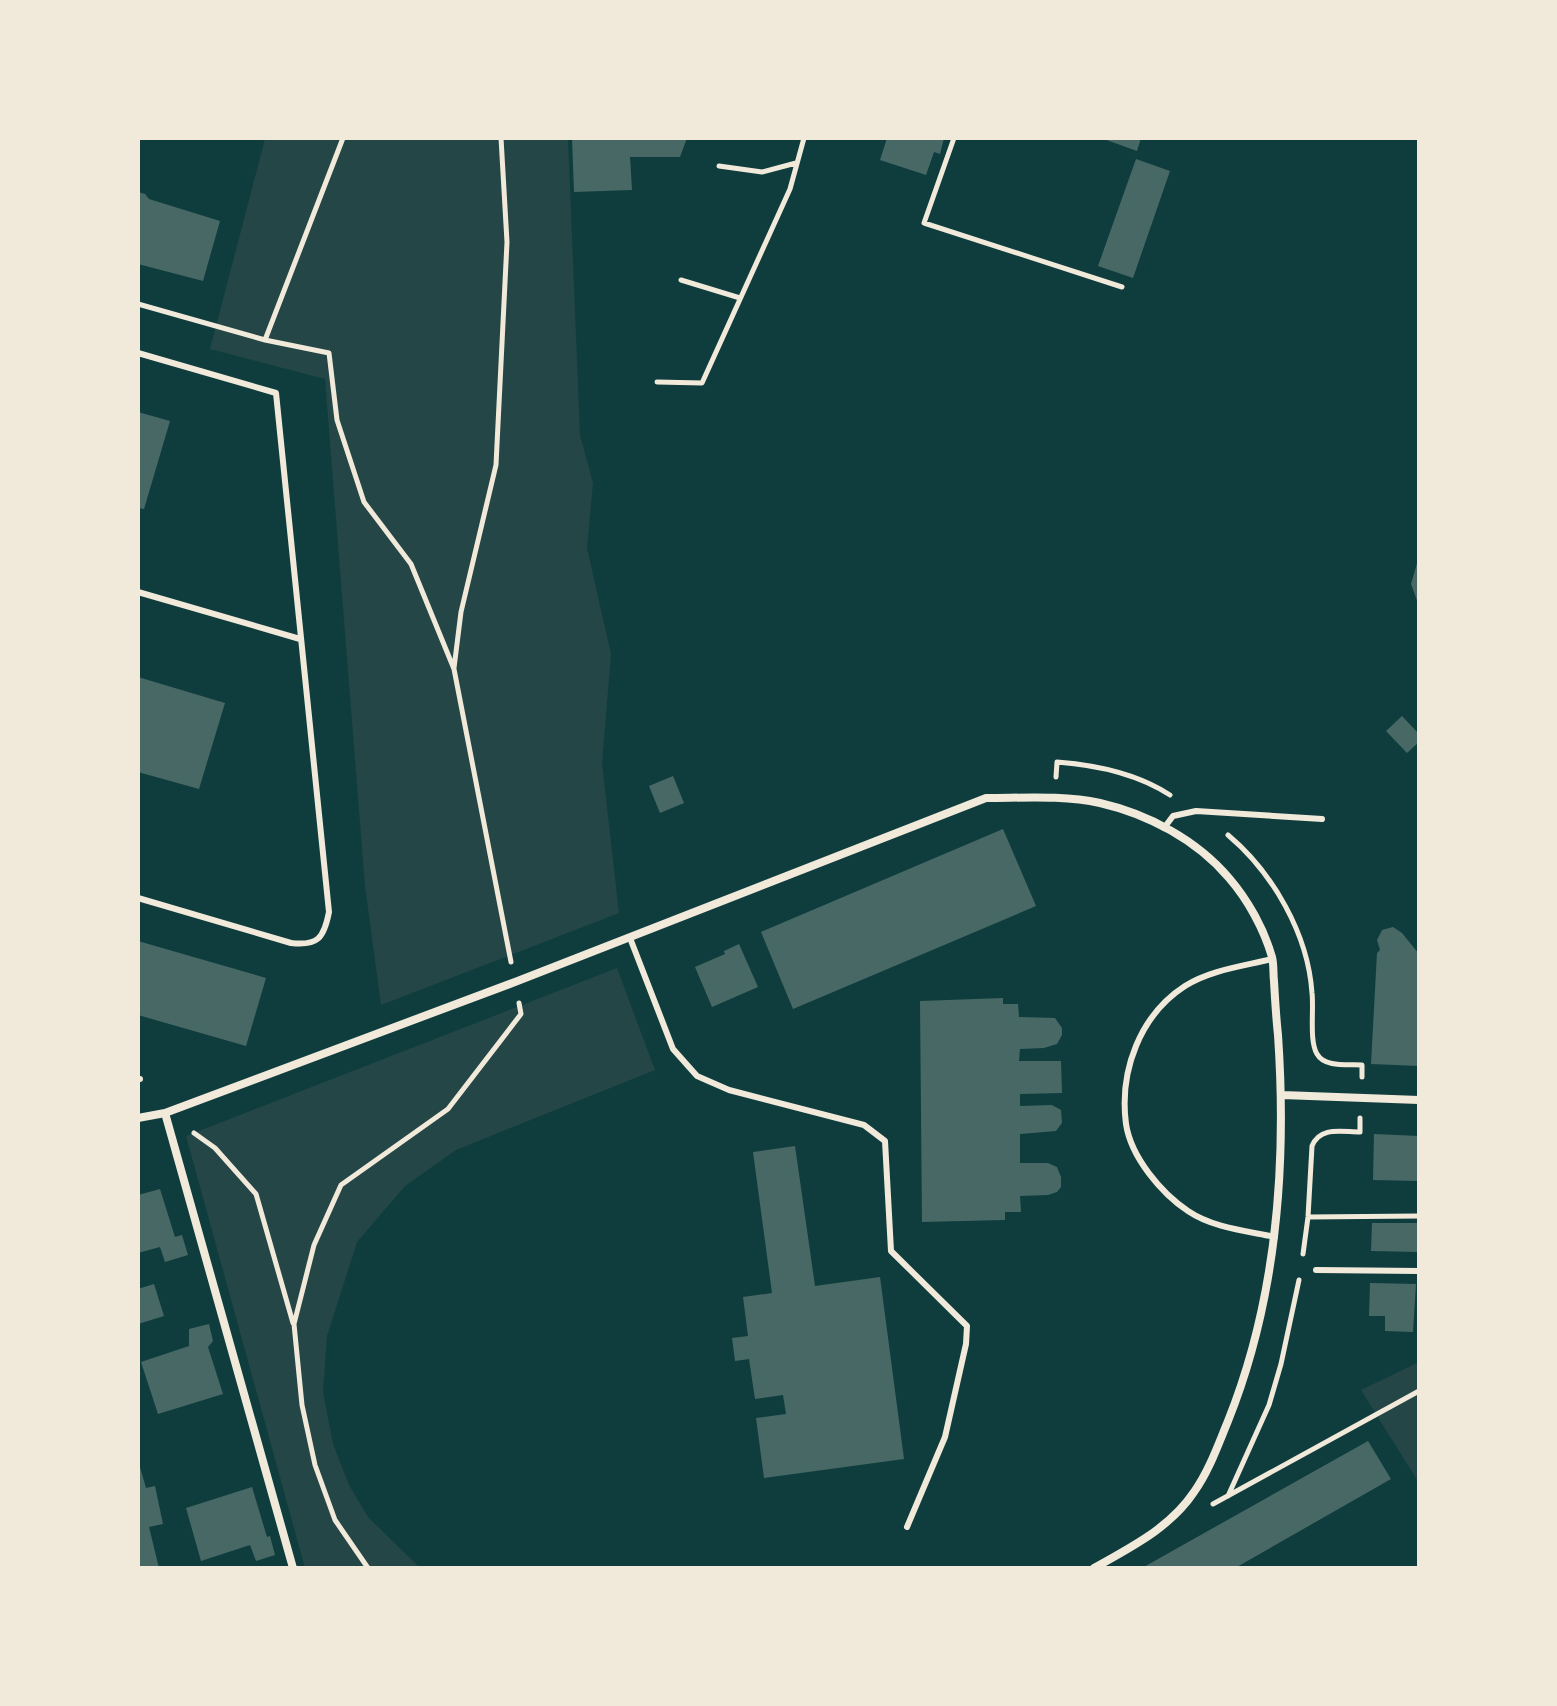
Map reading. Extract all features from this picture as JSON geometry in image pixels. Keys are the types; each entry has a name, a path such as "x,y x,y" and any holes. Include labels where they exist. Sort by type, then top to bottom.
{"street":[{"path":"138,1118 165,1113 515,982 986,798 1055,798 1099,803 1135,814 1198,848 1229,877 1245,898 1272,959 1282,1095 1275,1237 1252,1355 1219,1445 1195,1491 1180,1511 1145,1539 1094,1568"},
{"path":"1282,1095 1419,1100"},
{"path":"165,1113 293,1568"}],"lane":[{"path":"138,353 276,393 329,912 325,931 316,941 305,945 138,898"},
{"path":"138,592 300,639"},
{"path":"1164,828 1173,816 1196,811 1322,819"},
{"path":"630,938 673,1049 697,1076 729,1090 864,1125 885,1141 891,1251 967,1326 966,1344 945,1437 907,1527"},
{"path":"1272,959 1223,971 1188,984 1164,1002 1145,1026 1134,1049 1125,1104 1126,1126 1135,1150 1142,1165 1167,1194 1189,1213 1211,1222 1275,1237"},
{"path":"1316,1270 1419,1271"}],"path":[{"path":"265,340 343,138"},
{"path":"454,669 461,612 496,465 507,242 501,138"},
{"path":"657,382 702,383 790,189 804,138"},
{"path":"954,138 924,223 1122,287"},
{"path":"719,166 762,172 797,163"},
{"path":"681,280 740,298"},
{"path":"138,304 265,340 329,353 337,420 364,502 411,564 454,669 521,1014 448,1109 341,1185 314,1245 294,1324"},
{"path":"165,1113 215,1148 256,1194 294,1324 302,1405 315,1465 335,1520 368,1568"},
{"path":"1302,1264 1312,1146 1318,1135 1327,1131 1360,1132 1360,1113"},
{"path":"1308,1217 1419,1216"},
{"path":"1228,1496 1269,1405 1295,1306 1299,1278"},
{"path":"1180,1511 1200,1512 1419,1391"}],"shaded area":[{"path":"568,138 580,435 593,483 587,548 611,654 602,763 619,913 381,1005 365,886 325,379 210,349 265,139"},
{"path":"617,968 655,1070 456,1150 405,1186 357,1242 327,1336 323,1392 333,1444 349,1485 368,1517 420,1568 305,1568 186,1136"},
{"path":"1419,1362 1419,1483 1361,1390"}],"building":[{"path":"572,138 687,138 680,157 630,157 632,190 574,192"},
{"path":"887,138 944,138 940,154 934,152 926,175 880,160"},
{"path":"1101,138 1141,138 1137,151"},
{"path":"1136,159 1170,171 1133,278 1098,266"},
{"path":"138,192 149,199 220,221 203,281 138,264"},
{"path":"138,412 170,421 144,509 138,508"},
{"path":"1419,560 1419,606 1411,584"},
{"path":"138,677 225,703 199,789 138,772"},
{"path":"1402,716 1419,734 1419,742 1407,753 1386,731"},
{"path":"673,776 684,803 660,813 649,786"},
{"path":"1003,829 1036,906 793,1009 761,932"},
{"path":"1393,927 1419,954 1419,1066 1371,1064 1377,953 1380,950 1377,940 1382,930"},
{"path":"138,941 266,978 246,1046 138,1015"},
{"path":"739,944 758,987 712,1007 695,967"},
{"path":"1003,998 1003,1004 1018,1004 1019,1017 1055,1018 1062,1028 1057,1044 1020,1049 1019,1061 1061,1061 1062,1093 1020,1094 1020,1106 1052,1105 1061,1110 1062,1123 1056,1131 1020,1134 1020,1163 1048,1163 1057,1167 1061,1187 1048,1195 1020,1196 1021,1212 1005,1212 1005,1220 922,1222 920,1001"},
{"path":"1374,1134 1419,1136 1419,1181 1373,1180"},
{"path":"795,1146 815,1286 880,1277 904,1459 764,1478 756,1418 786,1414 783,1395 755,1399 749,1359 735,1361 732,1338 748,1336 743,1297 772,1293 753,1152"},
{"path":"160,1189 175,1237 182,1235 188,1255 165,1262 160,1247 138,1253 138,1195"},
{"path":"1372,1223 1417,1223 1417,1252 1371,1251"},
{"path":"1370,1283 1416,1284 1413,1332 1385,1331 1385,1316 1369,1316"},
{"path":"154,1284 164,1316 138,1324 138,1289"},
{"path":"209,1324 213,1341 208,1347 223,1394 158,1414 141,1362 189,1346 189,1329"},
{"path":"1368,1441 1391,1479 1235,1568 1142,1568"},
{"path":"138,1460 146,1488 155,1486 163,1524 149,1527 159,1568 138,1568"},
{"path":"252,1487 275,1555 256,1561 250,1545 201,1561 186,1508"}]}
